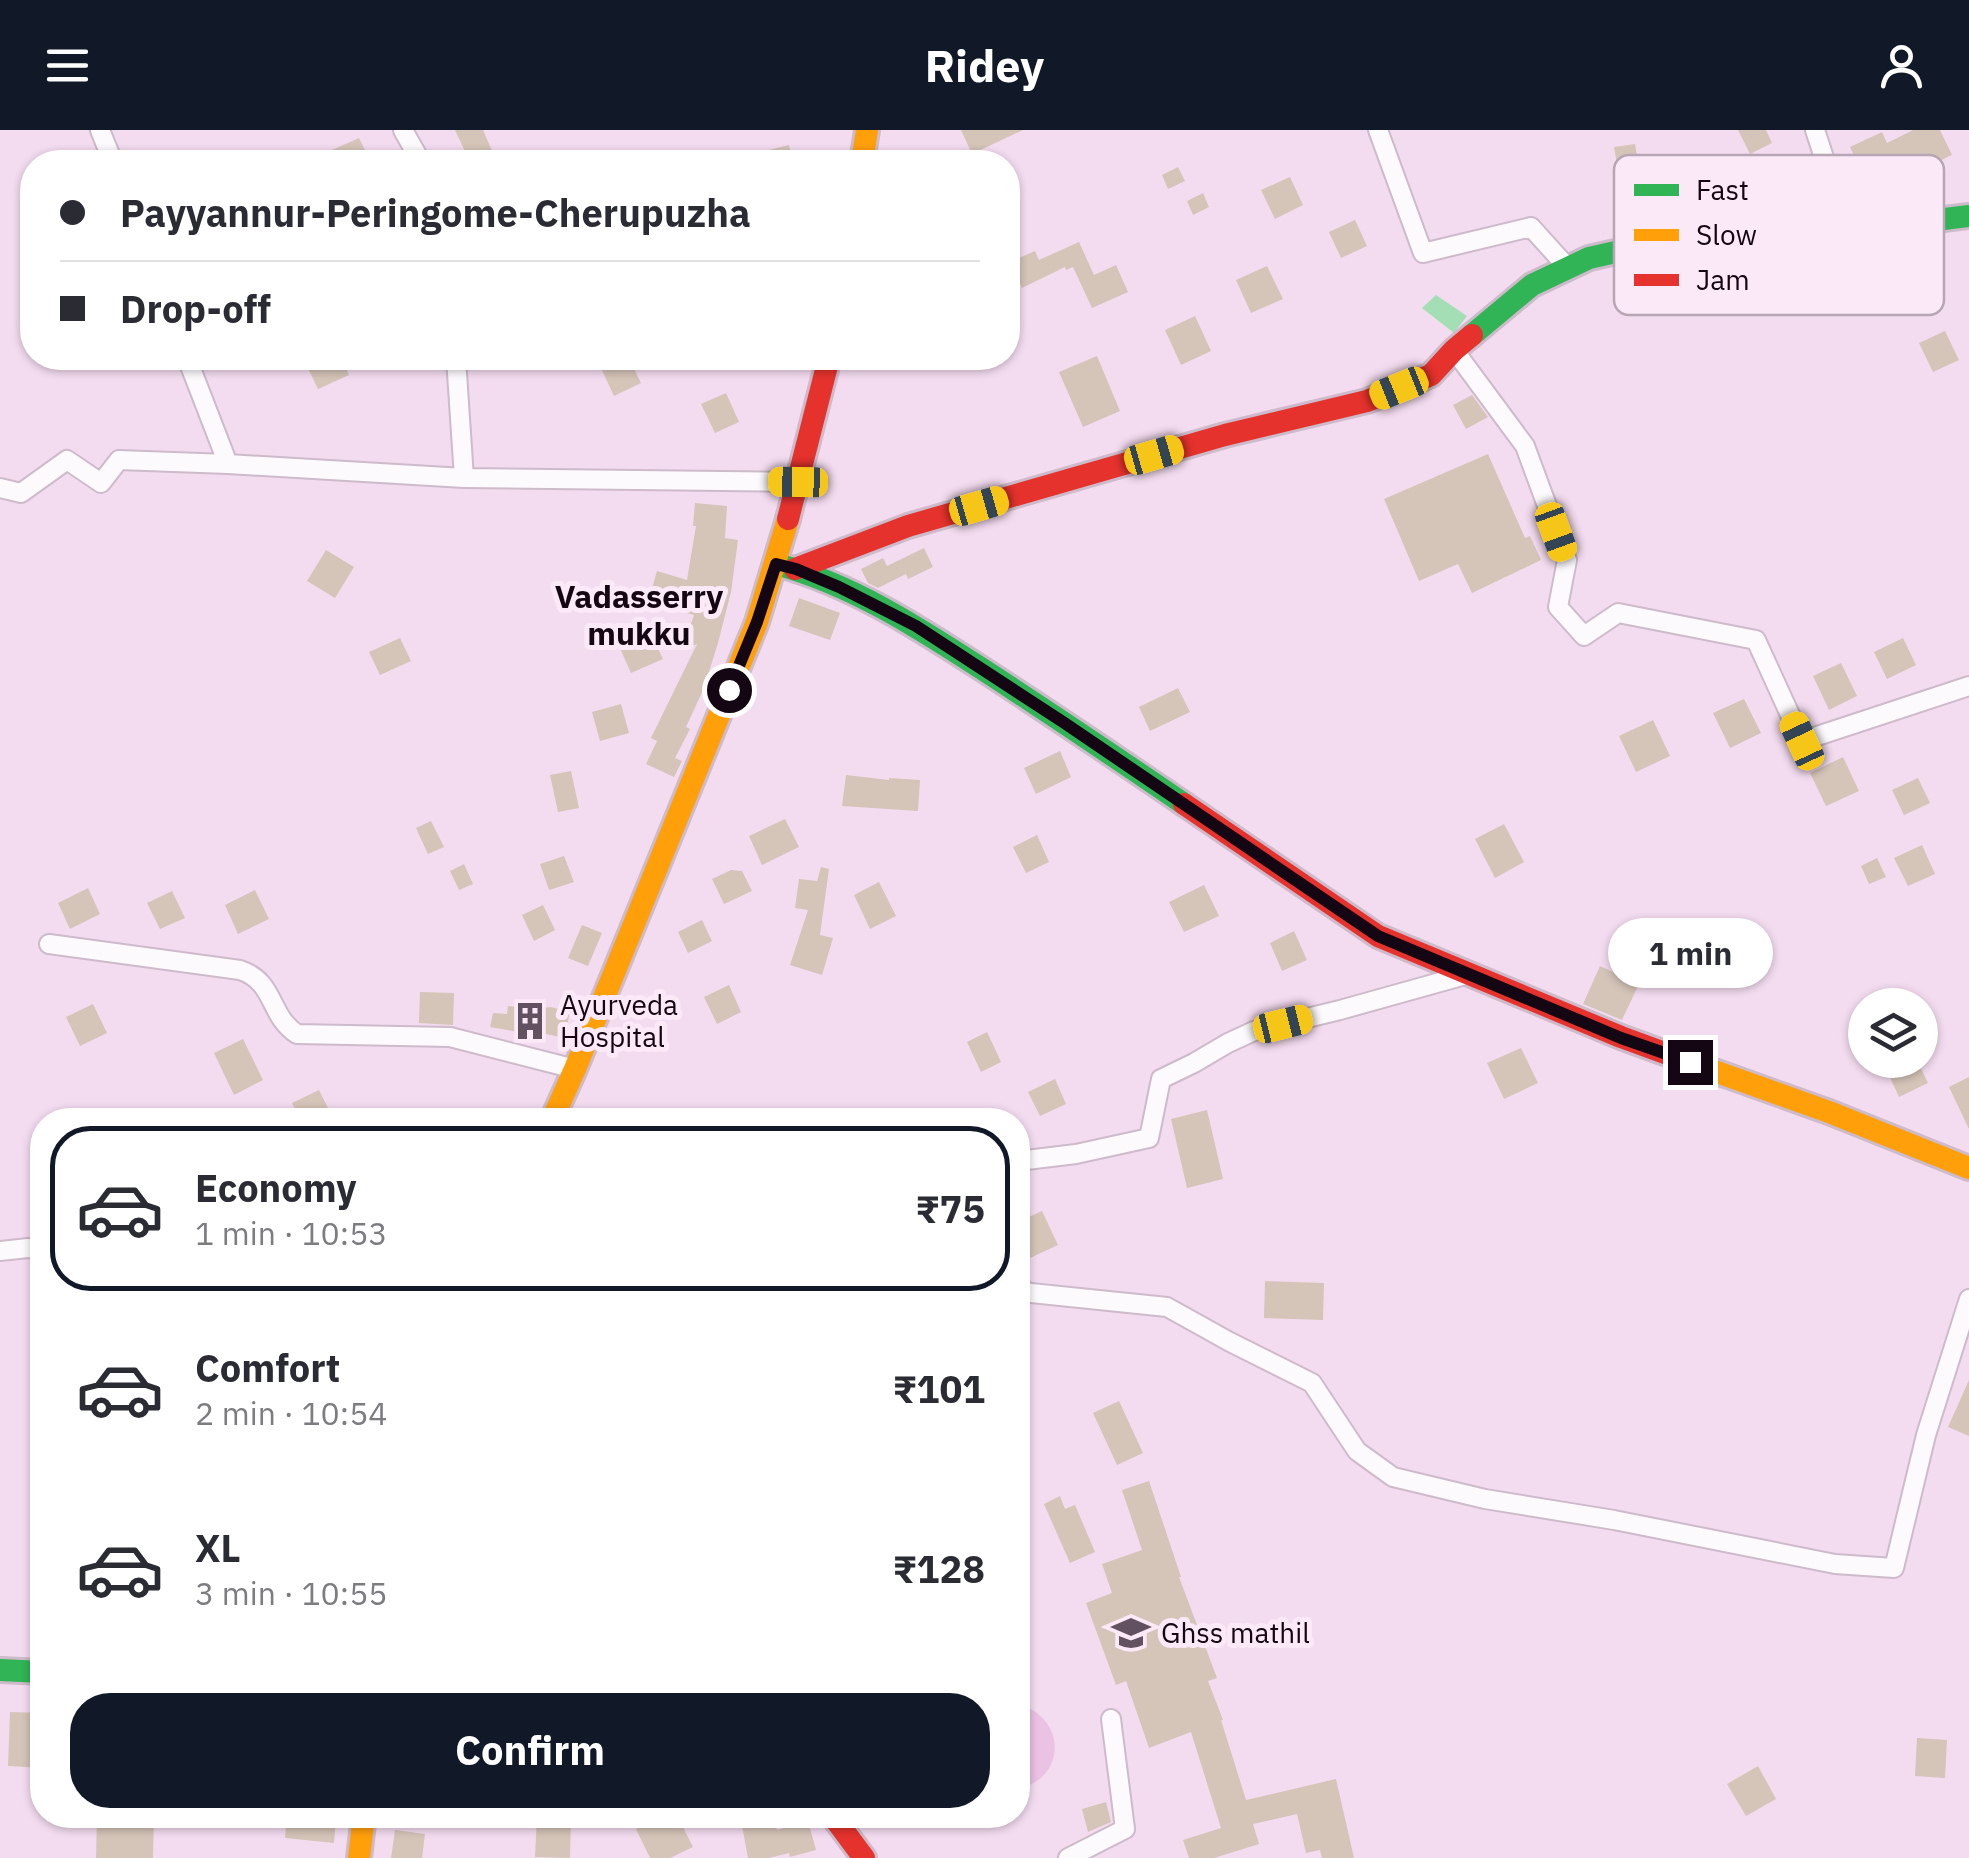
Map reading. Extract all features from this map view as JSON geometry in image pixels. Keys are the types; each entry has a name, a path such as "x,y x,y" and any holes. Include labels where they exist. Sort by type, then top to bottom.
{"street":[{"path":"1378,130 1423,253 1531,227 1568,268"},
{"path":"1815,130 1823,155"},
{"path":"1944,219 1969,216"},
{"path":"786,566 908,526 1225,435 1366,401 1431,375 1454,350 1532,285 1589,258 1614,252"},
{"path":"1454,350 1525,446 1567,560 1558,608 1584,636 1618,614 1756,640 1802,741 1969,686"},
{"path":"193,370 228,464"},
{"path":"457,370 464,478"},
{"path":"557,1108 757,622 786,566 798,482 826,370"},
{"path":"0,488 22,494 67,460 101,482 119,460 464,478 798,482"},
{"path":"786,566 839,587 916,626 1378,936 1621,1038 1829,1112 1969,1168"},
{"path":"49,944 240,970 261,980 276,1010 297,1034 450,1037 574,1069"},
{"path":"1030,1160 1149,1138 1161,1078 1254,1031 1469,974"},
{"path":"0,1251 30,1248"},
{"path":"1030,1293 1167,1307 1312,1383 1356,1451 1392,1477 1484,1499 1614,1520 1835,1564 1894,1568 1926,1435 1969,1298"},
{"path":"0,1670 30,1671"},
{"path":"1068,1858 1125,1828 1111,1719"},
{"path":"359,1858 362,1828"},
{"path":"842,1828 864,1858"}],"shaded area":[{"path":"1436,295 1467,316 1454,333 1422,308"},
{"path":"1030,1709 1045,1721 1055,1747 1046,1773 1030,1784"}],"building":[{"path":"455,130 483,130 492,150 464,150"},
{"path":"961,130 1023,130 980,150 970,150"},
{"path":"1738,130 1766,130 1772,143 1750,154"},
{"path":"1913,130 1940,130 1952,155 1944,159 1944,155 1854,155 1850,147 1882,132 1887,143"},
{"path":"359,138 365,150 332,150"},
{"path":"1635,144 1637,155 1615,155 1614,147"},
{"path":"1178,167 1185,181 1168,189 1162,175"},
{"path":"1290,177 1303,205 1275,219 1261,190"},
{"path":"1203,193 1209,207 1193,215 1187,201"},
{"path":"1355,220 1367,246 1341,258 1329,232"},
{"path":"1079,242 1094,275 1116,265 1128,292 1092,308 1073,267 1065,267 1022,288 1020,258 1035,251 1039,260"},
{"path":"1267,266 1283,299 1251,313 1236,280"},
{"path":"1195,316 1211,351 1181,365 1165,330"},
{"path":"1945,331 1959,360 1933,372 1919,343"},
{"path":"1097,356 1120,411 1083,427 1059,372"},
{"path":"309,370 347,370 349,375 318,389"},
{"path":"602,370 635,370 641,383 614,396"},
{"path":"726,393 739,422 715,433 701,404"},
{"path":"1472,395 1488,417 1466,429 1453,405"},
{"path":"1488,454 1525,538 1530,536 1541,560 1472,593 1458,564 1419,581 1384,499"},
{"path":"695,503 727,506 725,538 738,540 731,592 718,643 686,727 690,729 675,758 682,761 674,777 646,764 657,741 651,738 697,644 682,650 694,615 648,602 657,571 687,580 696,526"},
{"path":"924,548 933,567 908,579 906,574 878,588 868,583 861,569 883,558 887,566"},
{"path":"326,550 354,567 335,598 307,581"},
{"path":"799,598 840,613 830,640 789,626"},
{"path":"647,624 663,659 631,673 615,637"},
{"path":"400,638 411,661 380,675 369,652"},
{"path":"1903,638 1916,665 1887,679 1874,652"},
{"path":"1841,663 1857,696 1829,710 1813,676"},
{"path":"1178,688 1190,712 1150,731 1139,707"},
{"path":"1744,699 1761,733 1730,748 1713,713"},
{"path":"621,704 629,733 600,741 592,712"},
{"path":"1653,720 1670,756 1636,772 1619,736"},
{"path":"1060,751 1071,777 1036,794 1024,768"},
{"path":"1843,757 1859,791 1826,806 1810,773"},
{"path":"571,771 579,808 558,812 550,775"},
{"path":"846,775 920,780 918,811 842,806"},
{"path":"1918,778 1930,803 1904,815 1892,790"},
{"path":"785,819 799,847 762,865 749,836"},
{"path":"431,821 444,847 428,854 416,828"},
{"path":"1504,824 1524,862 1495,878 1475,839"},
{"path":"1037,835 1049,862 1026,873 1013,847"},
{"path":"1922,845 1935,874 1908,886 1894,858"},
{"path":"564,856 574,882 549,890 540,864"},
{"path":"1877,858 1886,877 1869,884 1861,866"},
{"path":"464,864 473,884 459,890 450,871"},
{"path":"821,867 829,869 820,935 833,938 822,975 790,965 808,910 795,908 799,879 817,881"},
{"path":"731,870 742,871 752,891 724,904 712,879"},
{"path":"879,882 896,916 870,929 854,895"},
{"path":"1204,885 1219,916 1184,932 1169,902"},
{"path":"88,888 100,914 70,929 58,903"},
{"path":"255,890 269,919 238,934 225,905"},
{"path":"172,891 185,918 160,929 147,903"},
{"path":"543,905 555,930 534,941 522,915"},
{"path":"702,920 712,941 688,953 678,932"},
{"path":"582,925 602,933 588,966 568,958"},
{"path":"1294,931 1307,960 1282,971 1270,943"},
{"path":"1600,966 1639,984 1622,1020 1583,1004"},
{"path":"729,985 741,1012 717,1024 704,997"},
{"path":"420,992 454,993 453,1025 419,1023"},
{"path":"93,1004 107,1033 80,1046 66,1017"},
{"name":"Ayurveda Hospital","path":"508,1006 551,1007 570,1012 564,1038 490,1027 493,1013 507,1014"},
{"path":"987,1032 1001,1062 981,1072 967,1042"},
{"path":"243,1039 263,1080 234,1095 214,1053"},
{"path":"1521,1048 1538,1083 1504,1099 1487,1063"},
{"path":"1969,1077 1969,1129 1949,1087"},
{"path":"1890,1078 1926,1078 1928,1083 1899,1097"},
{"path":"1055,1079 1066,1104 1040,1116 1028,1092"},
{"path":"319,1090 328,1108 294,1108 292,1103"},
{"path":"1207,1110 1223,1179 1187,1188 1171,1119"},
{"path":"1042,1211 1058,1245 1030,1258 1030,1216"},
{"path":"1265,1281 1324,1283 1323,1320 1264,1318"},
{"path":"1969,1380 1969,1436 1948,1427"},
{"path":"1119,1401 1143,1453 1117,1465 1093,1413"},
{"path":"1149,1481 1217,1678 1208,1681 1246,1800 1336,1779 1354,1858 1322,1858 1320,1850 1306,1853 1297,1814 1253,1824 1259,1844 1214,1858 1189,1858 1183,1840 1221,1828 1191,1732 1149,1748 1126,1681 1116,1685 1086,1603 1112,1593 1102,1564 1142,1550 1122,1490"},
{"path":"1060,1496 1065,1509 1075,1505 1095,1552 1070,1563 1044,1504"},
{"path":"10,1712 30,1713 30,1767 8,1766"},
{"path":"1917,1738 1947,1740 1945,1778 1915,1776"},
{"path":"1758,1766 1776,1799 1746,1816 1727,1784"},
{"path":"1106,1802 1111,1822 1088,1832 1082,1809"},
{"path":"97,1828 154,1828 153,1858 96,1858"},
{"path":"286,1828 335,1828 334,1843 285,1838"},
{"path":"536,1828 571,1828 570,1858 535,1857"},
{"path":"684,1828 693,1847 670,1858 650,1858 636,1829"},
{"path":"742,1828 810,1828 816,1850 790,1857 789,1853 748,1858"},
{"path":"395,1830 425,1834 422,1858 391,1858"}],"traffic: fast":[{"path":"1944,219 1969,216"},
{"path":"1472,335 1532,285 1589,258 1614,252"},
{"path":"776,564 834,584 915,627 1184,804"},
{"path":"0,1670 30,1671"}],"traffic: slow":[{"path":"864,150 867,130"},
{"path":"557,1108 757,622 788,519"},
{"path":"1703,1067 1969,1168"},
{"path":"359,1858 362,1828"}],"traffic: jam":[{"path":"795,569 908,526 1225,435 1367,401 1431,375 1472,335"},
{"path":"788,519 826,370"},
{"path":"1184,804 1378,936 1703,1067"},
{"path":"842,1828 864,1858"}],"place":[{"name":"Ayurveda Hospital","path":"530,1021"},
{"name":"Ghss mathil","path":"1131,1633"}],"district":[{"name":"Vadasserry mukku","path":"639,616"}],"route":[{"path":"729,690 776,564 796,569 916,626 1378,936 1621,1038 1690,1062"}]}
